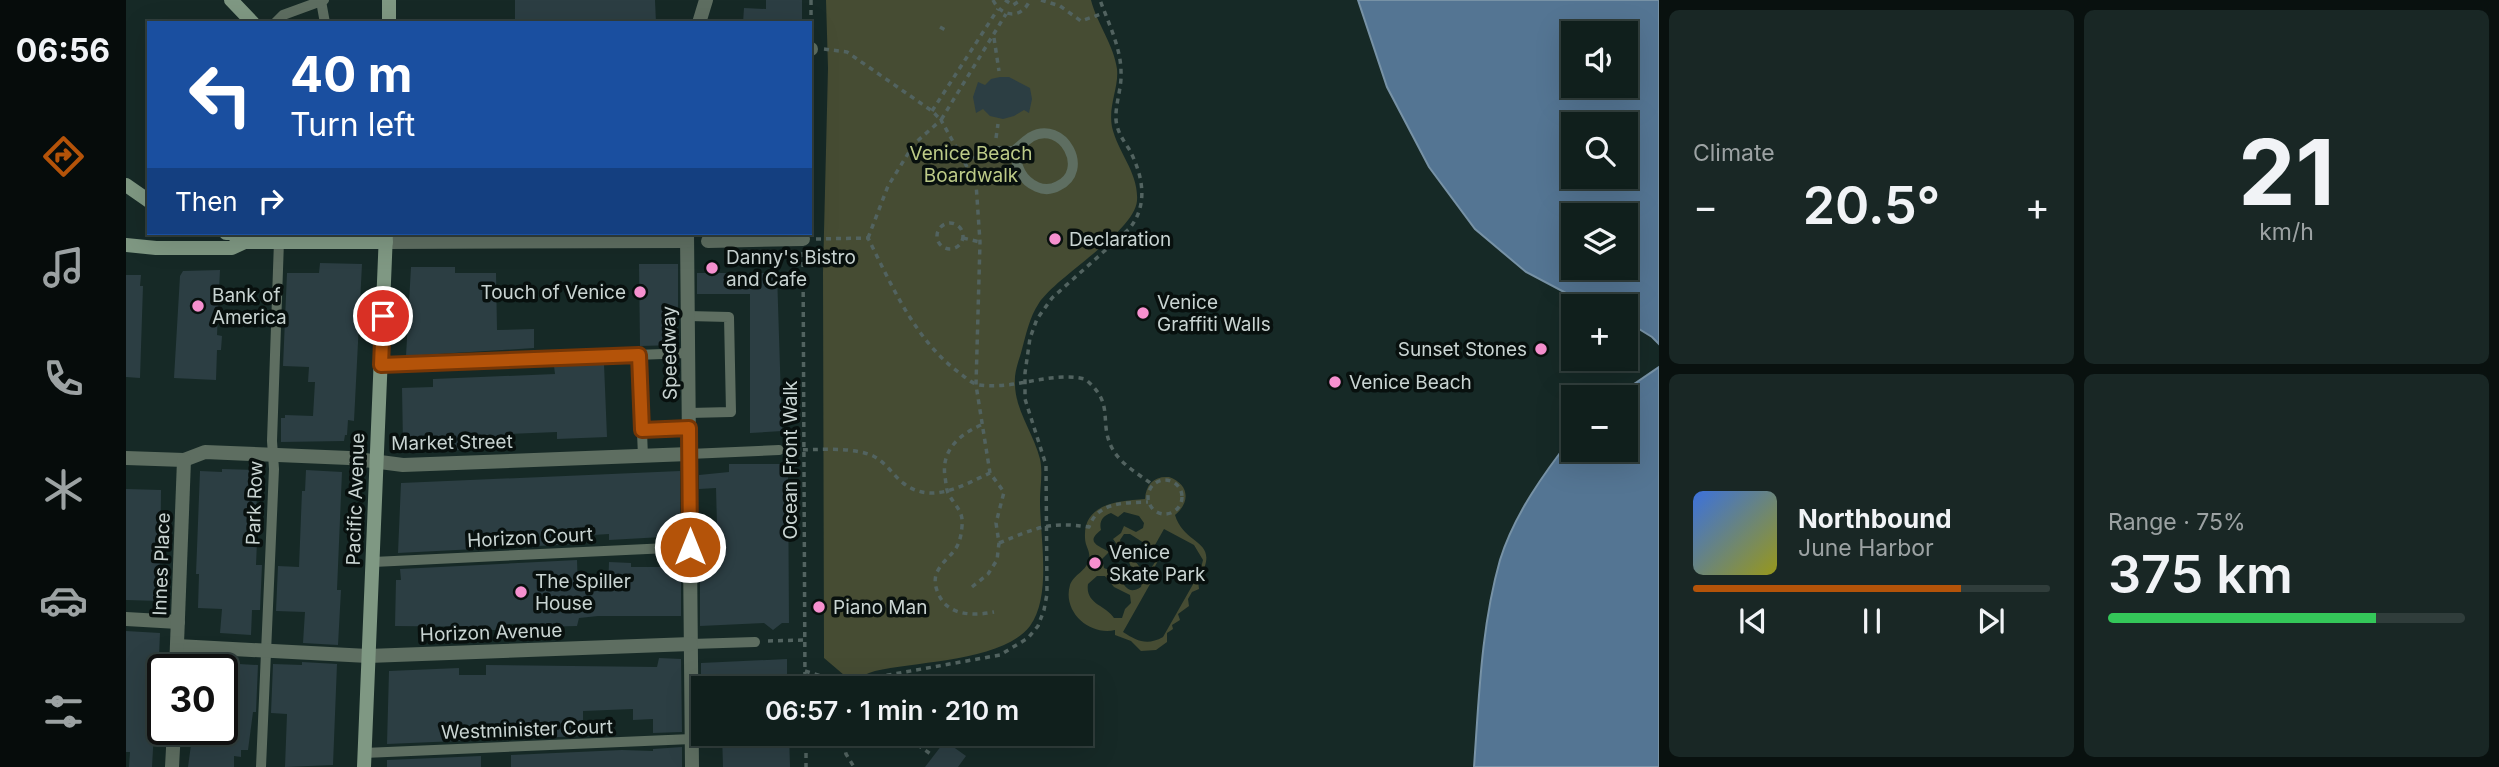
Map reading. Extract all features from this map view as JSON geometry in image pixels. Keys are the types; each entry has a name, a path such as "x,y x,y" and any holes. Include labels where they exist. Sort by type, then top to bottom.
{"main road":[{"path":"231,0 251,21"},
{"path":"389,0 389,21"},
{"path":"126,185 147,200"},
{"path":"234,235 245,242"},
{"path":"126,245 156,248 232,248 245,242 386,237"},
{"name":"Pacific Avenue","path":"364,760 386,237"}],"street":[{"path":"700,21 706,0"},
{"path":"386,237 687,237"},
{"name":"Speedway","path":"687,237 691,644 695,676"},
{"path":"708,241 803,239"},
{"name":"Market Street","path":"126,458 184,460 205,452 348,458 403,465 689,454"},
{"name":"Innes Place","path":"177,654 184,460"},
{"path":"126,619 178,622"},
{"name":"Horizon Avenue","path":"177,646 368,656 691,644"},
{"path":"172,767 173,745"},
{"name":"Speedway","path":"692,746 692,767"}],"lane":[{"path":"277,21 284,15 322,0 325,21"},
{"path":"993,151 1014,151 1030,138 1049,134 1065,142 1073,159 1072,169 1062,184 1042,189 1023,177 1014,151"},
{"path":"687,237 708,241"},
{"name":"Park Row","path":"261,767 279,241"},
{"path":"642,430 731,412 729,317 688,316"},
{"path":"381,365 688,354"},
{"path":"639,355 643,457"},
{"name":"Market Street","path":"689,454 779,450"},
{"name":"Horizon Court","path":"373,562 690,547"},
{"name":"Horizon Avenue","path":"691,644 755,642"},
{"name":"Westminister Court","path":"364,760 691,739"}],"path":[{"path":"993,0 1002,11 1011,15 1022,11 1030,0"},
{"path":"1021,0 1013,5 1006,1 994,35 941,120 914,144 888,186 868,238 913,322 950,366 976,385 1024,383 1049,378 1085,379 1101,395 1110,445 1115,453 1136,474 1153,485"},
{"path":"1041,0 1060,6 1081,21 1104,13"},
{"path":"883,676 993,657 1016,648 1038,626 1044,610 1047,594 1046,464 1029,414 1024,383 1030,338 1037,318 1060,290 1136,222 1143,194 1138,168 1119,134 1116,119 1122,71 1100,0"},
{"path":"932,111 1002,11"},
{"path":"940,27 947,31"},
{"path":"994,35 999,71"},
{"path":"812,49 834,48 847,52 932,111 941,120 976,183 980,242 976,385 990,473 1004,492 996,523 999,543 997,560 988,575 972,587"},
{"path":"964,162 993,151"},
{"path":"945,223 953,223 960,227 963,239 954,248 945,247 939,242 937,233 945,223"},
{"path":"803,239 868,238"},
{"name":"Ocean Front Walk","path":"803,239 805,676"},
{"path":"963,239 980,242"},
{"path":"982,424 960,436 950,449 944,468 947,492 959,507 963,522 957,548 937,573 936,589 943,602 960,612 979,615 994,612"},
{"path":"804,450 860,452 875,457 901,482 929,494 947,492 990,473"},
{"path":"1162,480 1174,482 1181,490 1182,501 1177,511 1167,515 1156,512 1148,502 1149,491 1162,480"},
{"path":"999,543 1058,523 1089,527 1095,516 1110,505 1148,502"},
{"path":"755,642 805,640"},
{"path":"805,671 821,676"},
{"path":"806,746 806,767"},
{"path":"844,746 855,767"},
{"path":"919,746 932,755"}],"green space":[{"name":"Venice Beach Boardwalk","path":"826,0 1091,0 1117,69 1111,111 1112,127 1132,172 1137,191 1133,213 1123,226 1039,303 1030,321 1016,368 1018,403 1037,450 1041,470 1043,583 1037,613 1030,626 1017,638 980,653 875,671 863,676 845,676 824,658 823,273 828,68"},
{"name":"Venice Skate Park","path":"1169,477 1181,484 1186,494 1184,505 1175,515 1180,526 1204,550 1205,567 1198,581 1199,589 1192,592 1188,599 1189,606 1178,614 1180,620 1172,625 1173,629 1167,633 1167,642 1156,650 1141,651 1131,641 1115,635 1115,630 1096,629 1080,620 1070,604 1070,585 1086,567 1089,559 1085,538 1090,517 1104,506 1145,499 1152,482","holes":["1124,512 1139,516 1144,523 1143,528 1136,532 1124,526 1121,533 1113,539 1118,546 1119,557 1128,560 1132,569 1143,578 1141,587 1135,590 1127,588 1115,572 1104,568 1102,559 1109,552 1094,541 1101,530 1103,518 1111,513 1118,517","1164,529 1194,545 1203,560 1200,572 1163,637 1142,641 1123,632 1158,570 1154,568 1164,550 1155,545","1124,534 1130,534 1158,552 1158,558 1149,571 1142,571 1124,550 1120,540","1097,576 1105,576 1114,587 1130,595 1131,603 1122,618 1114,618 1093,600 1088,584"]}],"water":[{"path":"1358,0 1659,0 1659,344 1638,328 1638,294 1568,294 1526,272 1475,229 1429,167 1387,87"},
{"path":"1659,367 1659,767 1474,767 1489,611 1506,543 1522,511 1561,452 1561,462 1638,462 1638,385 1633,385"}],"building":[{"path":"515,0 655,0 656,21 515,21"},
{"path":"766,0 802,0 802,21 743,21 744,8 766,9"},
{"path":"1009,77 1030,88 1032,99 1029,113 1024,110 1003,119 990,116 983,109 976,113 973,97 978,82 985,85 991,79"},
{"path":"320,263 362,264 354,421 348,420 344,441 281,442 281,418 285,418 285,415 313,416 315,382 308,382 309,367 283,366 287,273 319,273"},
{"path":"639,264 678,264 678,345 640,346"},
{"path":"411,267 455,267 455,273 496,273 497,330 534,329 534,348 406,356"},
{"name":"Bank of America","path":"220,270 217,335 222,336 221,350 217,350 216,380 174,378 180,276 183,271"},
{"path":"697,273 777,273 782,431 750,433 750,294 697,294"},
{"path":"126,275 141,275 140,286 143,286 140,378 126,377"},
{"path":"604,364 607,437 557,439 557,432 507,434 508,448 436,451 436,442 403,444 402,388 433,387 433,379 555,374 554,366"},
{"path":"729,464 788,464 789,623 782,623 773,630 764,623 700,626 700,563 718,563 716,488 699,489 699,475 729,472"},
{"path":"222,469 258,470 256,565 262,565 260,610 252,610 251,635 220,633 222,609 198,608 199,574 196,574 200,471 222,472"},
{"path":"306,470 342,472 337,590 341,590 338,645 303,643 305,612 276,611 278,566 299,567 302,491 305,491"},
{"path":"680,471 680,536 609,540 609,534 577,536 577,544 398,553 401,483"},
{"path":"126,489 161,490 160,601 126,600"},
{"path":"577,560 578,591 608,591 609,562 631,563 631,567 681,567 681,616 598,616 579,618 577,626 507,624 507,630 487,630 487,627 395,626 396,580 401,580 400,569"},
{"path":"126,631 160,633 159,654 147,654 147,745 153,745 152,767 129,767 130,752 126,752"},
{"path":"659,658 681,659 682,732 653,733 653,719 633,720 633,709 583,711 583,736 511,739 511,735 482,735 481,740 387,744 389,671 459,668 459,675 486,675 486,665 657,667"},
{"path":"787,659 787,676 701,676 701,663"},
{"path":"302,662 337,664 333,765 285,767 287,714 271,713 273,664 302,665"},
{"path":"238,664 258,665 256,712 253,712 248,750 241,750 241,757 234,756 234,767 188,767 191,745 238,745"},
{"path":"722,746 789,746 790,767 723,767"},
{"path":"941,746 952,746 966,756 958,767 925,767"},
{"path":"682,747 682,767 511,767 511,755 653,751"},
{"path":"481,756 481,767 387,767 387,760"}],"place":[{"name":"Declaration","path":"1055,239"},
{"name":"Danny's Bistro and Cafe","path":"712,268"},
{"name":"Touch of Venice","path":"640,292"},
{"name":"Bank of America","path":"198,306"},
{"name":"Venice Graffiti Walls","path":"1143,313"},
{"name":"Sunset Stones","path":"1541,349"},
{"name":"Venice Beach","path":"1335,382"},
{"name":"Venice Skate Park","path":"1095,563"},
{"name":"The Spiller House","path":"521,592"},
{"name":"Piano Man","path":"819,607"}],"route":[{"path":"383,316 381,365 639,355 642,430 689,428 690,547"}]}
